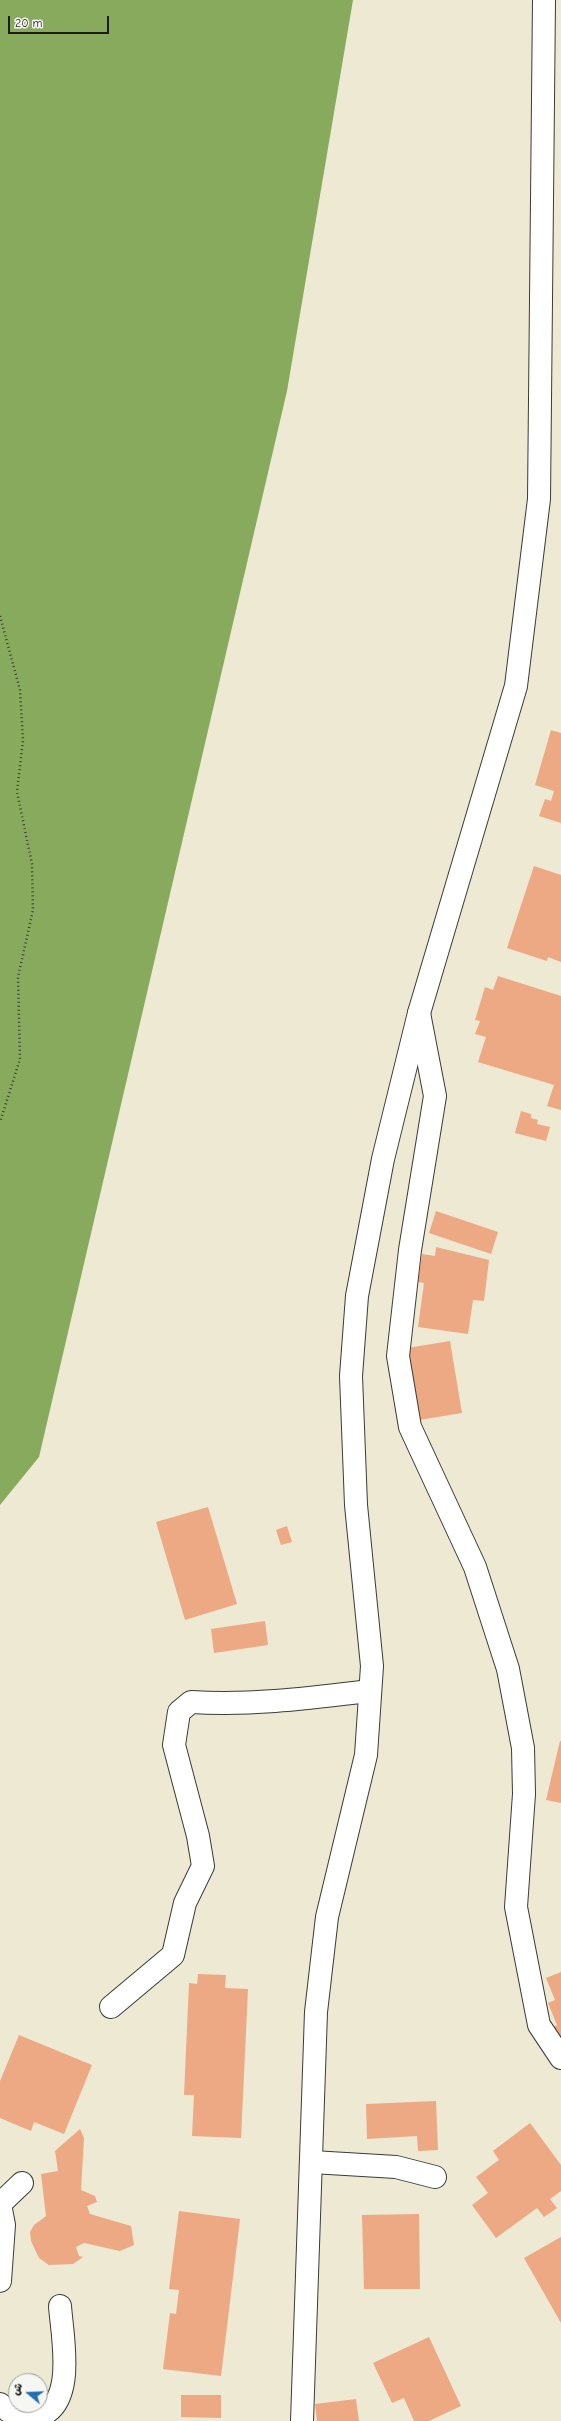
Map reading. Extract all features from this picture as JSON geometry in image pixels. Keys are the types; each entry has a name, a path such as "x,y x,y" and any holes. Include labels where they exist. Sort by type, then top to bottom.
{"main road":[{"path":"302,2421 316,2012 327,1917 366,1755 372,1666 355,1490 351,1376 356,1311 369,1225 419,1013 516,686 539,499 544,0"},
{"path":"419,1013 435,1096 410,1250 398,1356 410,1428 475,1567 508,1669 523,1748 524,1794 516,1907 539,2025 561,2058"},
{"path":"111,2007 174,1955 185,1903 203,1866 198,1836 174,1745 179,1712 192,1702 224,1704 282,1701 370,1692"},
{"path":"312,2162 396,2167 435,2177"},
{"path":"0,2281 4,2225 0,2204 22,2183"},
{"path":"0,2404 14,2416 30,2418 40,2416 52,2408 61,2392 65,2371 60,2306"}],"path":[{"path":"0,616 20,690 23,740 17,792 32,864 33,910 18,977 20,1059 0,1122"}],"green space":[{"path":"0,0 353,0 287,391 39,1457 0,1505"}],"building":[{"path":"551,730 561,733 561,823 539,816 545,799 551,801 554,791 535,785"},
{"path":"534,866 561,875 561,962 548,957 547,961 507,948"},
{"path":"498,976 561,996 561,1110 547,1106 554,1085 478,1062 486,1037 475,1034 480,1021 475,1020 485,987 493,990"},
{"path":"521,1111 531,1114 531,1118 538,1120 537,1124 550,1127 546,1141 515,1133"},
{"path":"436,1211 498,1232 491,1254 429,1233"},
{"path":"436,1247 489,1260 484,1301 473,1300 468,1334 418,1327 424,1283 418,1282 422,1254 435,1256"},
{"path":"450,1341 462,1413 419,1420 407,1348"},
{"path":"208,1507 237,1604 185,1620 156,1522"},
{"path":"287,1526 292,1542 281,1545 276,1530"},
{"path":"265,1621 268,1645 214,1653 211,1629"},
{"path":"561,1741 561,1803 546,1800"},
{"path":"561,1972 561,2041 551,2028 557,2025 548,2003 555,2000 546,1978"},
{"path":"198,1974 226,1975 225,1988 248,1989 241,2138 192,2136 194,2095 184,2095 189,1983 197,1984"},
{"path":"19,2035 92,2065 64,2134 34,2122 31,2131 0,2118 0,2081"},
{"path":"436,2101 438,2150 418,2151 417,2136 367,2139 366,2104"},
{"path":"530,2123 561,2165 561,2191 550,2199 557,2208 544,2217 537,2208 496,2238 472,2205 488,2193 476,2177 499,2160 493,2151"},
{"path":"80,2129 84,2138 81,2190 95,2196 97,2202 87,2206 90,2214 131,2226 134,2245 120,2251 84,2243 76,2247 79,2256 83,2257 73,2264 49,2265 39,2258 31,2241 30,2232 34,2225 46,2216 41,2174 58,2171 55,2151"},
{"path":"179,2211 240,2219 221,2376 163,2369 170,2313 176,2314 179,2290 169,2289"},
{"path":"419,2214 420,2289 364,2289 362,2215"},
{"path":"561,2237 561,2323 524,2258"},
{"path":"429,2337 461,2406 429,2421 414,2421 404,2398 392,2403 373,2363"},
{"path":"181,2395 221,2395 221,2418 181,2417"},
{"path":"356,2399 359,2421 317,2421 315,2404"}]}
